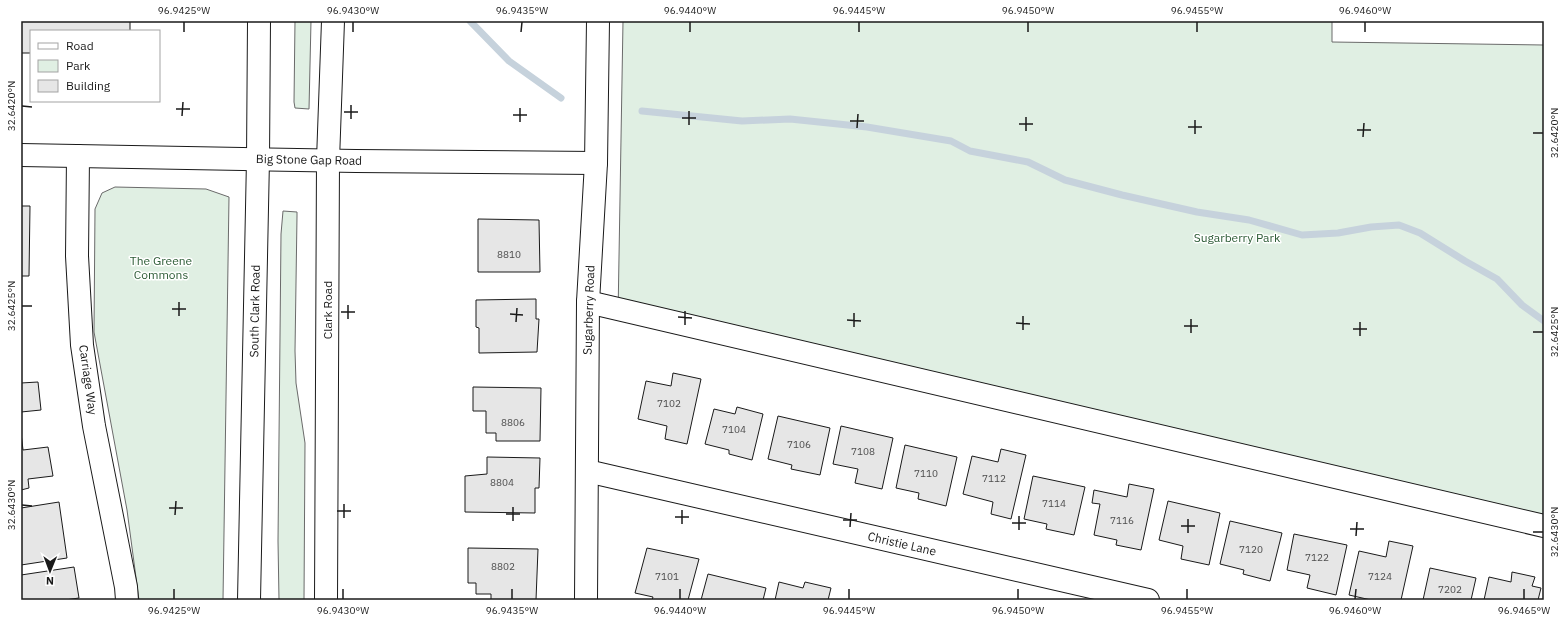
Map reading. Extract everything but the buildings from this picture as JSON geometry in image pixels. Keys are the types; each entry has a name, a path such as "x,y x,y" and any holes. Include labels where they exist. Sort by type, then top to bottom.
{"street":[{"name":"South Clark Road","path":"249,600 258,159 259,21"},
{"name":"Clark Road","path":"326,600 328,160 333,21"},
{"name":"Sugarberry Road","path":"586,600 588,302 596,163 598,21"},
{"name":"Big Stone Gap Road","path":"21,155 596,163"},
{"name":"Carriage Way","path":"78,156 77,256 82,345 94,426 126,587 127,600"},
{"path":"588,302 1544,526"},
{"name":"Christie Lane","path":"587,471 1148,600"}],"green space":[{"path":"295,21 311,21 309,109 295,108 294,102"},
{"name":"Sugarberry Park","path":"623,21 1332,21 1332,42 1544,45 1544,533 618,316"},
{"name":"The Greene Commons","path":"115,187 206,189 229,197 223,600 139,600 127,510 94,332 95,209 102,193"},
{"path":"283,211 297,212 295,351 296,383 305,443 304,600 279,600 278,541 281,234"}],"waterway":[{"path":"470,21 509,61 561,98"},
{"path":"642,111 742,121 790,119 867,127 951,141 970,151 1028,162 1065,180 1197,212 1249,220 1302,235 1338,233 1371,227 1399,225 1420,233 1497,279 1522,305 1544,321"}]}
